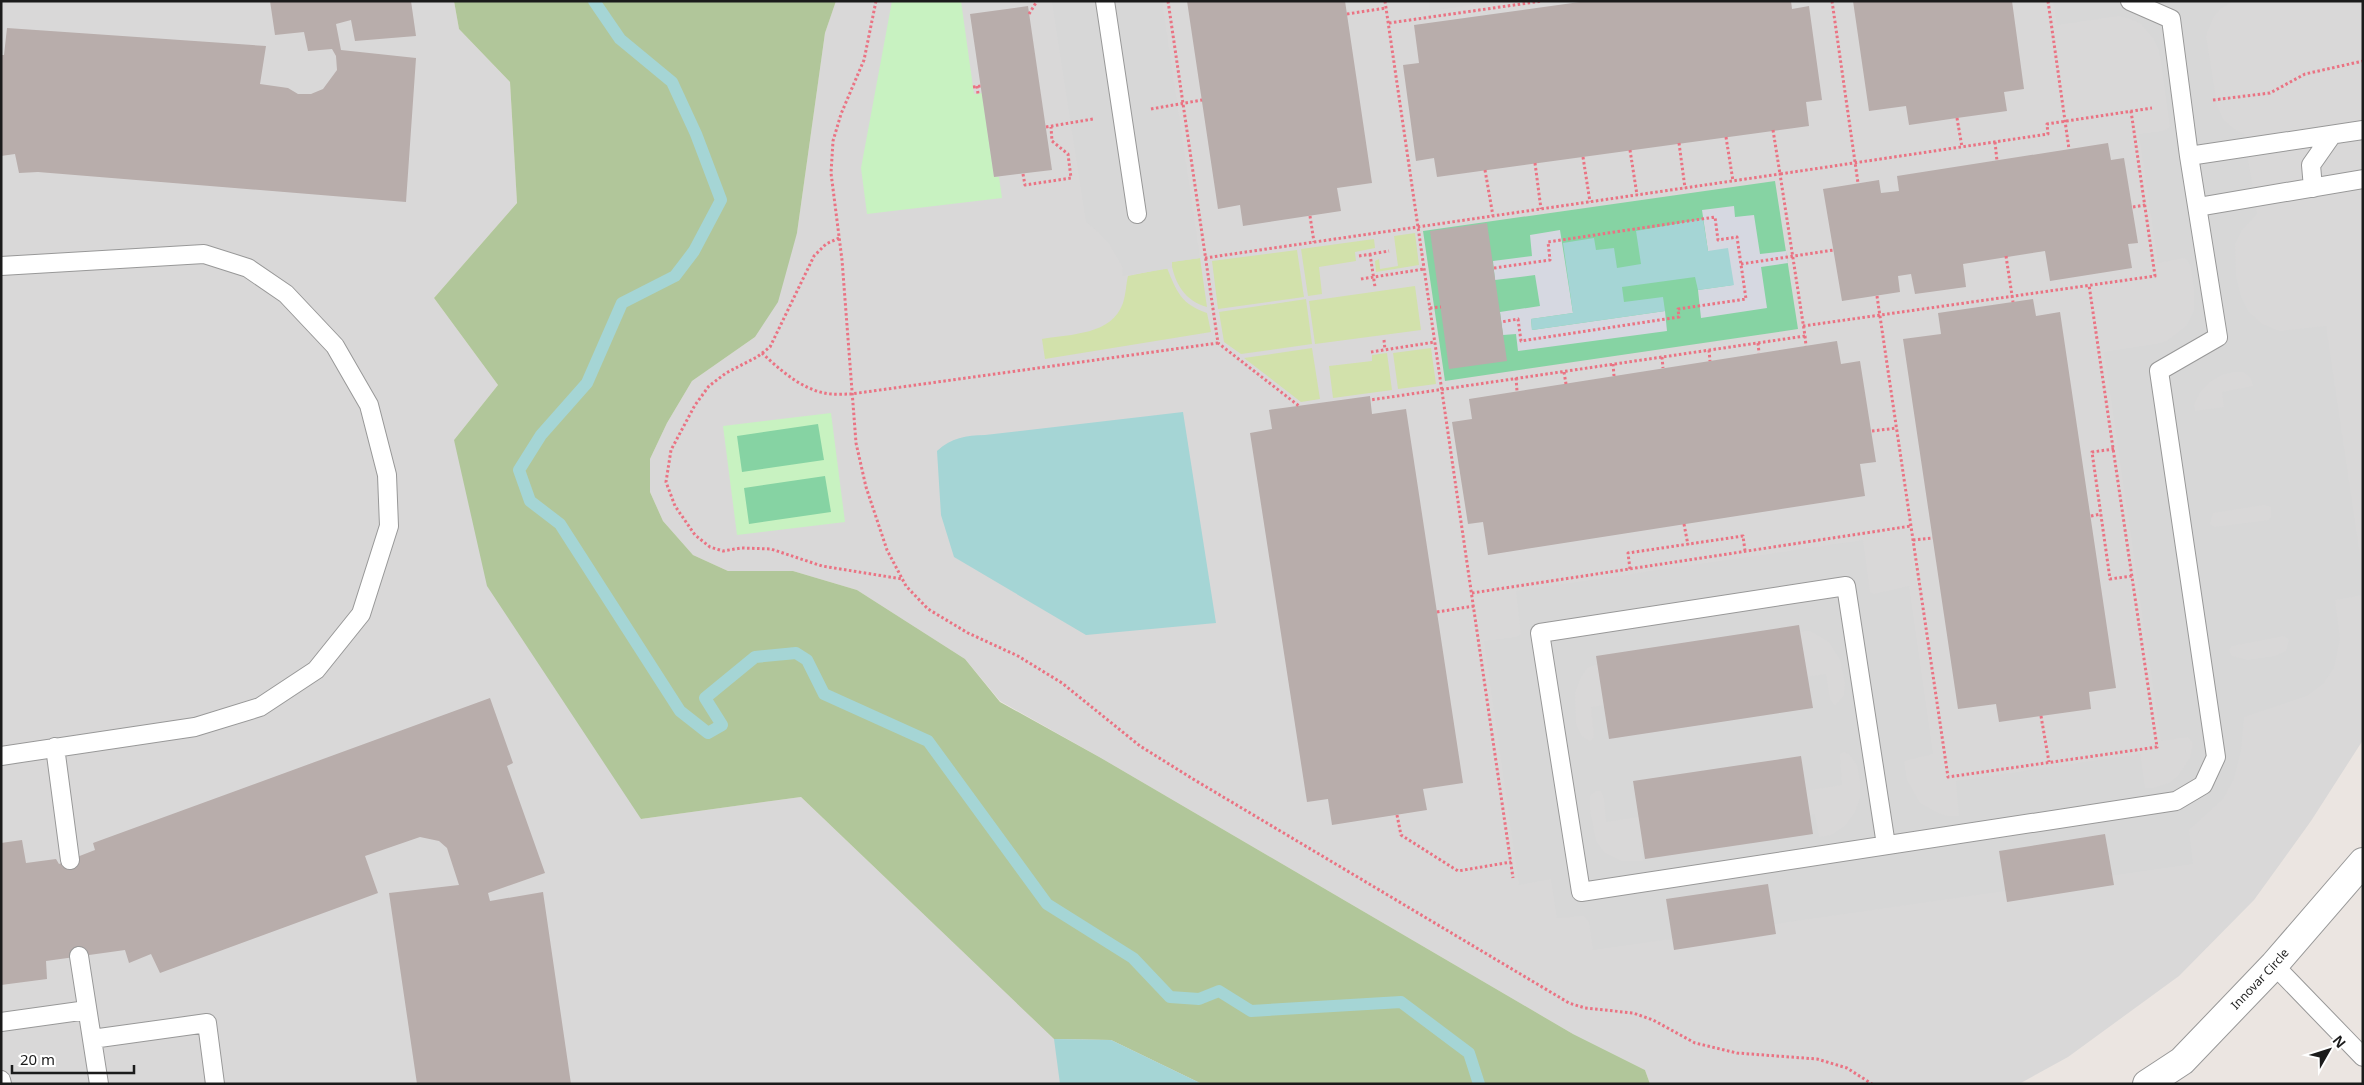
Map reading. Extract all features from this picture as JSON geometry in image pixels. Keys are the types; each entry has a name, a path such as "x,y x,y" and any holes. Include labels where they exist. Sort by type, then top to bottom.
{"street":[{"name":"Innovar Circle","path":"2147,1084 2182,1061 2274,964 2363,862"}],"lane":[{"path":"1105,1 1138,214"},
{"path":"1886,845 1846,586 1540,633 1581,892 2176,801 2203,785 2216,757 2159,371 2218,337 2189,156 2171,19 2130,1"},
{"path":"2189,156 2363,130"},
{"path":"2313,188 2311,165 2332,135"},
{"path":"2198,207 2363,179"},
{"path":"1,266 204,254 248,268 286,294 335,346 368,406 387,475 389,526 361,614 316,670 260,707 195,727 1,756"},
{"path":"56,747 70,860"},
{"path":"79,956 99,1084"},
{"path":"2274,964 2363,1057"},
{"path":"1,1022 87,1010"},
{"path":"92,1040 206,1023 215,1084"}],"path":[{"path":"876,1 864,60 841,114 833,141 831,173 840,238 856,443 866,487 887,550 902,579 928,609 968,633 1018,656 1062,683 1140,746 1185,775 1569,1002 1585,1008 1633,1013 1653,1020 1695,1043 1729,1051 1817,1059 1847,1068 1872,1084"},
{"path":"1029,14 1037,1"},
{"path":"1168,1 1218,343 1299,406"},
{"path":"1385,1 1514,878"},
{"path":"1389,23 1542,1"},
{"path":"1832,1 1858,184"},
{"path":"2048,1 2069,149"},
{"path":"1346,14 1386,8"},
{"path":"1205,258 2048,134 2047,124 2182,103 2270,92 2305,74 2363,61"},
{"path":"977,86 978,94"},
{"path":"1183,104 1202,100"},
{"path":"1803,326 2155,276 2131,111"},
{"path":"1958,118 1962,148"},
{"path":"1023,174 1025,185 1071,178 1068,154 1052,141 1051,127"},
{"path":"1773,130 1806,346"},
{"path":"1726,137 1733,181"},
{"path":"1995,142 1997,161"},
{"path":"1679,143 1685,188"},
{"path":"1630,150 1637,195"},
{"path":"1582,157 1590,202"},
{"path":"1534,163 1541,209"},
{"path":"1486,170 1493,216"},
{"path":"2133,207 2145,205"},
{"path":"1310,216 1314,242"},
{"path":"1494,268 1550,260 1548,242 1715,217 1718,240 1737,237 1746,299 1678,309 1679,317 1522,341 1518,319 1501,322"},
{"path":"840,238 826,244 814,256 770,347 708,386 695,405 672,450 666,482 675,506 695,536 710,547 723,551 741,548 771,549 822,566 902,579"},
{"path":"1741,264 1834,250"},
{"path":"1359,256 1389,251"},
{"path":"1370,254 1375,287"},
{"path":"2006,256 2013,302"},
{"path":"1361,279 1424,269"},
{"path":"1877,296 1948,777 2157,747 2089,285"},
{"path":"1430,308 1440,307"},
{"path":"1370,400 1805,336"},
{"path":"1384,340 1385,350"},
{"path":"1371,352 1435,342"},
{"path":"762,353 782,372 805,386 824,393 851,394 1218,343"},
{"path":"1758,343 1759,353"},
{"path":"1709,350 1710,361"},
{"path":"1662,357 1663,368"},
{"path":"1613,364 1614,376"},
{"path":"1564,372 1566,384"},
{"path":"1516,378 1517,391"},
{"path":"1872,431 1896,428"},
{"path":"2114,449 2092,452 2110,580 2132,576"},
{"path":"2091,516 2101,514"},
{"path":"1684,524 1688,545"},
{"path":"1472,593 1911,526"},
{"path":"1630,569 1628,553 1743,536 1746,551"},
{"path":"1913,540 1933,538"},
{"path":"1437,612 1474,606"},
{"path":"2042,716 2048,762"},
{"path":"1397,815 1401,835 1458,870 1511,862"}],"shaded area":[{"path":"1,1 454,1 459,29 510,82 517,203 434,298 498,385 454,440 641,819 801,797 1054,1039 1111,1040 1202,1084 1,1084"},
{"path":"836,1 2363,1 2363,740 2311,821 2254,900 2179,976 2068,1057 2019,1084 1650,1084 1645,1070 1573,1034 1000,701 965,659 857,590 793,571 728,571 693,555 663,521 650,492 650,459 667,423 692,381 755,337 797,233 825,33"},
{"path":"1052,1 1162,1 1200,258 1172,262 1172,268 1123,276 1122,266 1109,244 1086,222"},
{"path":"1429,1 1497,1 1430,11"},
{"path":"2053,1 2233,1 2220,9 2213,18 2206,36 2217,105 2223,119 2234,129 2244,134 2257,214 2242,230 2235,244 2236,276 2241,296 2249,312 2262,324 2280,331 2326,326 2363,576 2363,595 2335,600 2340,639 2334,668 2323,684 2307,696 2244,717 2241,751 2234,779 2223,799 2189,830 2193,864 1593,950 1589,922 1584,916 1557,918 1551,879 1519,885 1484,641 1516,637 1521,634 1516,591 1863,540 1870,592 1874,594 1909,586 1933,754 1904,761 1907,780 1920,803 1947,816 1959,816 1956,781 2140,754 2145,788 2154,788 2169,783 2178,776 2190,758 2193,743 2188,737 2161,741 2104,352 2167,341 2186,326 2194,310 2194,289 2191,268 2187,260 2184,258 2158,263 2139,134 2163,131 2169,128 2170,125 2159,50 2153,38 2140,23 2118,16 2057,25","holes":["2243,372 2251,379 2253,386 2222,392 2224,407 2195,411 2194,404 2201,391 2210,382 2222,375","2264,505 2271,507 2271,517 2269,520 2215,527 2210,524 2213,513","1810,631 1829,642 1840,660 1845,683 1844,695 1835,706 1830,699 1826,674 1591,707 1594,737 1589,741 1582,736 1576,724 1575,693 1581,677 1587,668 1595,665","2284,636 2289,640 2286,651 2275,656 2247,660 2232,656 2229,650 2232,646","1844,752 1849,754 1857,765 1860,781 1860,798 1855,812 1845,826 1831,835 1819,837 1815,814 1640,843 1643,861 1622,861 1604,852 1596,841 1590,810 1590,796 1596,791 1601,791 1604,799 1606,822 1842,785 1840,754"]},
{"path":"1734,206 1735,217 1754,215 1760,254 1786,251 1788,263 1761,267 1767,308 1701,318 1698,290 1733,285 1708,251 1702,210"},
{"path":"1560,230 1573,313 1531,319 1532,330 1665,311 1667,331 1518,351 1516,334 1503,335 1500,312 1540,306 1535,275 1495,280 1493,261 1532,256 1530,235"}],"green space":[{"path":"454,1 836,1 825,33 797,233 778,302 755,337 692,381 667,423 650,459 650,492 663,521 693,555 728,571 793,571 857,590 965,659 1000,702 1101,758 1573,1034 1645,1070 1650,1084 1202,1084 1111,1040 1054,1039 801,797 641,819 487,586 454,440 498,385 434,298 517,203 510,82 459,29"},
{"path":"892,1 961,1 974,94 982,93 994,177 999,177 1002,198 867,214 861,168"},
{"path":"1775,181 1798,329 1445,381 1423,231"},
{"path":"1415,233 1419,265 1376,272 1375,261 1379,259 1380,269 1398,266 1394,236"},
{"path":"1374,239 1375,248 1355,252 1356,261 1319,267 1322,294 1308,296 1301,249"},
{"path":"1297,250 1304,297 1218,309 1212,261"},
{"path":"1200,258 1207,307 1193,301 1182,290 1175,277 1171,262"},
{"path":"1167,268 1181,296 1191,306 1207,313 1211,332 1045,359 1042,339 1077,334 1100,327 1118,314 1124,300 1128,276"},
{"path":"1415,286 1421,330 1315,344 1309,301"},
{"path":"1306,299 1312,344 1241,354 1224,342 1219,312"},
{"path":"1312,348 1320,399 1301,402 1244,358"},
{"path":"1431,348 1436,384 1398,389 1393,353"},
{"path":"1387,353 1392,390 1333,398 1329,366 1372,361 1372,355"},
{"path":"831,413 845,522 737,535 723,426"},
{"path":"818,424 824,460 742,472 737,436"},
{"path":"825,476 831,512 749,524 744,488"}],"water":[{"path":"1703,219 1708,251 1728,248 1734,285 1698,290 1695,277 1622,287 1624,302 1663,297 1665,311 1532,330 1531,319 1573,313 1563,243 1594,238 1596,250 1614,248 1617,268 1641,264 1636,231"},
{"path":"1183,412 1216,623 1086,635 954,557 941,515 937,451 948,443 959,438 971,436"},
{"path":"1054,1039 1111,1040 1202,1084 1060,1084"}],"building":[{"path":"270,1 411,1 416,36 355,41 351,20 336,24 341,50 416,58 406,202 38,172 19,173 15,154 1,156 1,55 4,55 7,28 266,46 260,84 288,88 298,94 311,94 323,89 337,70 336,56 332,49 308,51 304,32 275,35"},
{"path":"1187,1 1345,1 1372,183 1337,188 1341,211 1243,226 1240,205 1218,209"},
{"path":"1587,1 1791,1 1792,9 1809,6 1822,100 1806,102 1809,126 1437,177 1434,158 1416,161 1403,65 1419,63 1414,25"},
{"path":"1853,1 2012,1 2024,89 2004,92 2007,111 1909,125 1906,106 1869,111"},
{"path":"1028,6 1052,170 994,177 970,14"},
{"path":"2108,143 2111,160 2124,158 2138,243 2128,244 2132,268 2050,281 2045,251 1963,264 1966,287 1915,294 1911,274 1898,276 1900,292 1842,301 1823,189 1879,180 1881,193 1899,191 1897,176"},
{"path":"1487,223 1507,361 1449,369 1430,231"},
{"path":"2033,299 2036,316 2060,312 2116,688 2089,692 2091,709 1999,722 1996,704 1958,709 1903,339 1941,334 1938,313"},
{"path":"1837,341 1841,364 1860,361 1876,462 1860,464 1865,496 1488,555 1483,522 1468,524 1452,422 1472,419 1469,399"},
{"path":"1370,396 1372,414 1406,409 1463,783 1423,789 1427,810 1332,825 1328,799 1307,802 1250,433 1272,429 1269,410"},
{"path":"1799,625 1813,708 1609,739 1596,656"},
{"path":"490,698 513,763 507,766 545,873 488,893 490,901 543,892 571,1084 417,1084 389,893 459,885 447,848 439,841 420,837 365,856 378,893 160,973 151,954 129,963 125,950 46,961 47,979 1,985 1,843 22,840 26,863 56,859 59,864 95,850 93,843"},
{"path":"1801,756 1813,834 1645,859 1633,781"},
{"path":"2105,834 2114,885 2007,902 1999,851"},
{"path":"1768,884 1776,934 1674,950 1666,899"}],"waterway":[{"path":"594,1 620,39 672,82 696,134 721,200 694,251 675,276 622,303 587,383 541,435 519,470 530,501 560,524 680,711 708,733 722,725 705,698 755,657 796,653 807,660 824,694 928,741 1047,904 1133,958 1170,997 1199,999 1219,991 1251,1011 1401,1002 1469,1053 1479,1084"}]}
